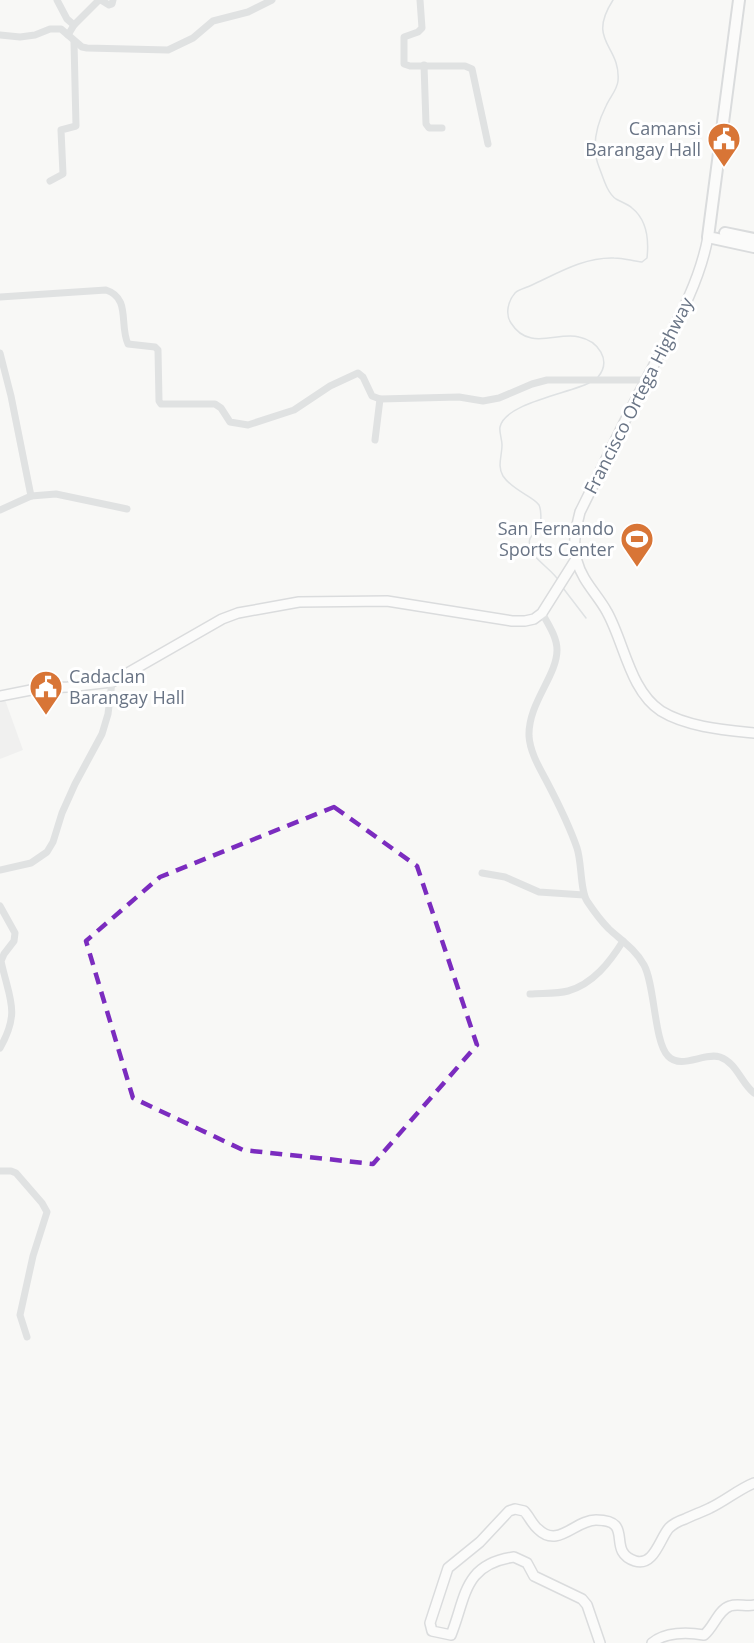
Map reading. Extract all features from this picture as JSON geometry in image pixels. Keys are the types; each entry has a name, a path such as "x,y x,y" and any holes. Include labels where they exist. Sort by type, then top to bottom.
{"main road":[{"name":"Francisco Ortega Highway","path":"740,0 702,265 687,303 580,512 575,535 576,560 587,583 617,630 624,655 636,680 650,700 660,710 696,724 754,734"},
{"path":"708,234 754,239"},
{"path":"708,234 754,247"},
{"path":"0,696 41,688 112,682 222,619 238,613 298,602 387,601 512,621 534,619 542,612 576,560"},
{"path":"600,1643 587,1605 582,1599 534,1576 526,1563 514,1557 492,1563 471,1579 462,1598 451,1635 432,1631 430,1623 448,1568 480,1542 509,1511 514,1509 524,1511 538,1530 557,1537 563,1536 581,1523 592,1520 612,1521 616,1526 623,1551 628,1557 638,1562 653,1554 669,1528 676,1523 710,1508 754,1483"},
{"path":"652,1643 668,1635 704,1635 727,1607 738,1604 748,1607 754,1605"}],"street":[{"path":"57,0 74,25"},
{"path":"68,35 74,25 100,0 109,5 113,0"},
{"path":"0,35 20,37 54,28 61,29 74,42 87,48 168,50 193,38 213,21 248,12 272,0"},
{"path":"420,0 422,28 404,37 405,65 465,66 472,69 488,144"},
{"path":"50,181 63,174 62,130 76,126 74,42"},
{"path":"424,65 426,124 429,128 442,128"},
{"path":"0,297 106,290 116,294 123,308 128,344 155,347 158,350 159,401 161,404 215,404 221,408 230,422 248,425 294,410 330,386 358,373 363,377 372,396 380,399 459,397 483,401 499,398 547,380 646,380"},
{"path":"0,353 31,496"},
{"path":"375,440 380,399"},
{"path":"0,510 31,496 56,494 127,509"},
{"path":"542,612 557,649 553,666 531,716 529,736 537,763 574,841 581,861 584,895 600,919 637,955 647,971 657,1027 669,1058 686,1061 711,1056 719,1057 726,1060 736,1070 754,1093"},
{"path":"0,870 31,863 47,852 53,842 62,813 75,784 102,734 108,714 112,682"},
{"path":"482,873 505,877 538,892 584,895"},
{"path":"0,906 15,933 15,938 2,958 13,1006 13,1018 0,1048"},
{"path":"530,994 567,992 580,986 592,978 611,959 623,941"},
{"path":"0,1171 16,1173 47,1212 33,1256 20,1315 27,1337"}],"highlighted area":[{"path":"334,807 417,866 477,1045 373,1164 243,1150 133,1098 86,941 160,877"}],"shaded area":[{"path":"4,697 23,750 0,759 0,699"}],"waterway":[{"path":"598,377 604,364 603,358 601,352 592,343 586,339 571,336 544,339 526,337 518,332 511,323 508,308 517,292 572,267 603,258 642,262 647,258 648,244 644,224 632,208 610,193 595,152 600,120 618,81 618,69 606,43 603,25 613,0"},
{"path":"559,581 534,555 529,543 540,525 539,505 512,486 501,472 500,427 504,419 513,411 525,405 589,383"},
{"path":"563,588 586,618"}],"place":[{"name":"Camansi Barangay Hall","path":"724,168"},
{"name":"San Fernando Sports Center","path":"637,568"},
{"name":"Cadaclan Barangay Hall","path":"46,716"}]}
